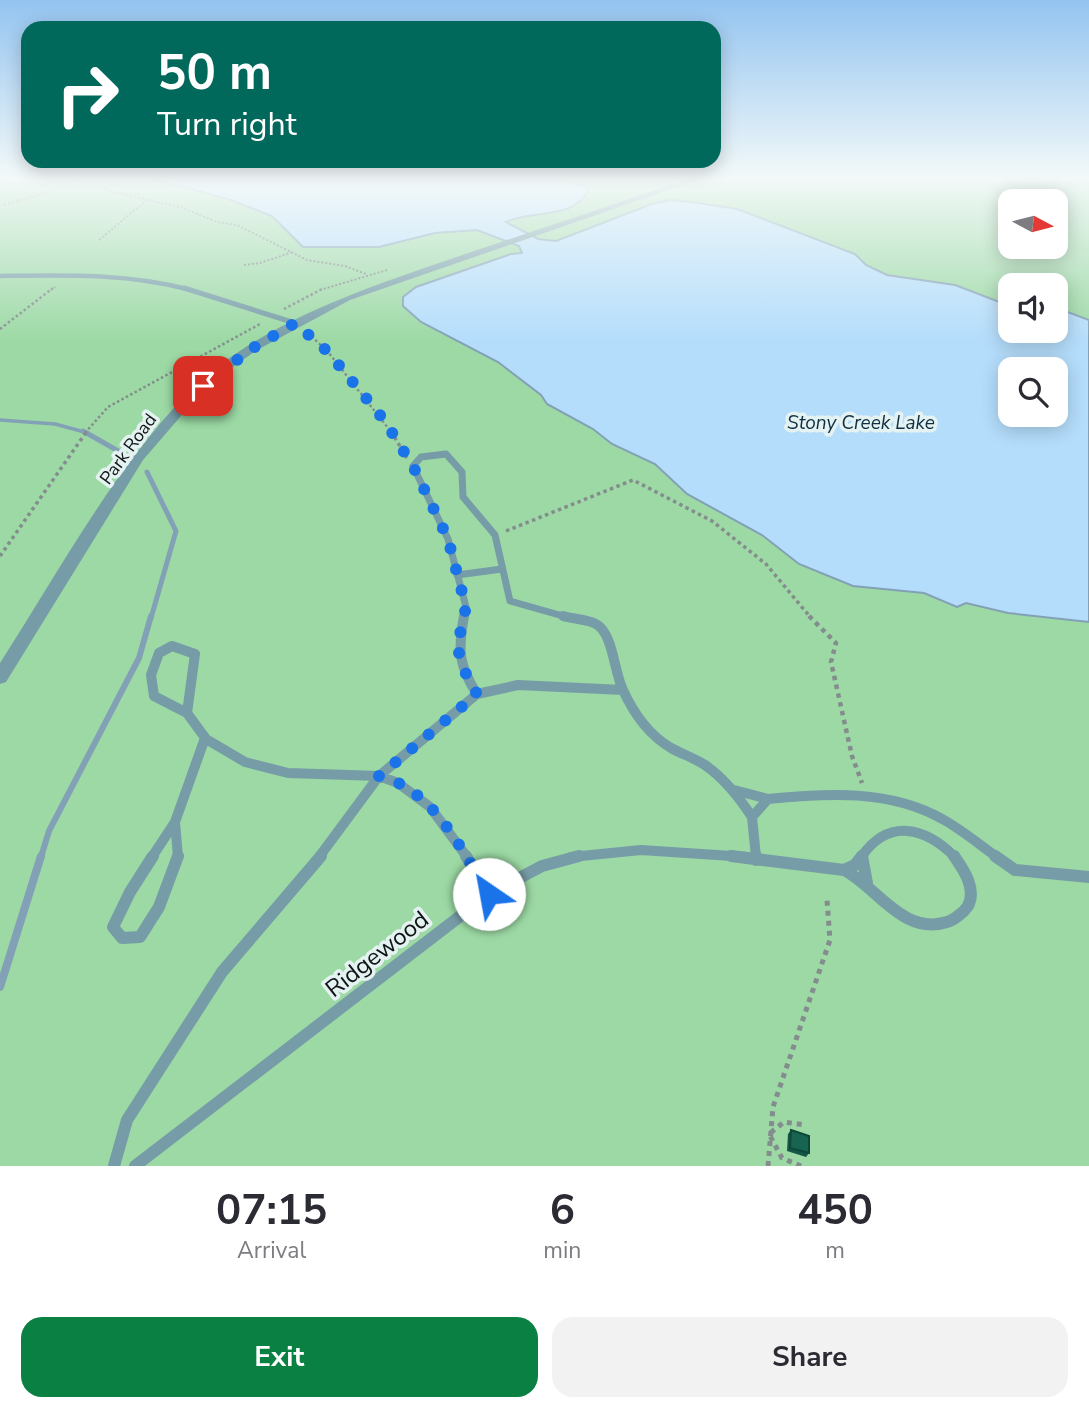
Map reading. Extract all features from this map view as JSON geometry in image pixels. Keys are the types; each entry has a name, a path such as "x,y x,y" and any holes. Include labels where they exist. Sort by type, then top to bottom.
{"street":[{"name":"Park Road","path":"0,677 138,458 188,399 217,373 295,323 376,286 541,232"}],"lane":[{"path":"0,276 70,275 165,284 295,323"},
{"path":"477,694 468,680 457,647 466,607 448,539 413,466 421,457 446,454 462,472 463,497 495,536 510,600 547,613 597,624 610,639 610,658 623,690 647,728 663,743 705,765 734,790 752,817 756,860"},
{"path":"457,575 502,569"},
{"path":"187,712 195,654 172,646 159,653 151,676 154,696 187,712 205,738 239,762 277,772 379,776 394,780 433,808 489,894"},
{"path":"114,1166 127,1120 222,972 329,846 379,776 477,694 518,685 623,690"},
{"path":"175,822 178,860 159,907 140,937 122,938 113,927 130,891 175,822 205,738"},
{"path":"734,790 768,799 824,793 894,800 943,819 1014,870 1089,877"},
{"path":"752,817 768,799"},
{"name":"Ridgewood","path":"135,1166 489,894 531,870 576,856 637,850 844,870 867,883 897,913 932,925 948,923 961,916 968,904 970,890 967,874 958,859 928,836 911,831 895,831 881,835 855,865 844,870"},
{"path":"862,856 867,883"}],"path":[{"path":"99,240 108,232"},
{"path":"252,232 307,260 340,264 369,274"},
{"path":"244,265 260,263 293,252"},
{"path":"0,329 70,275"},
{"path":"0,556 86,432 108,407 269,319"},
{"path":"295,323 328,352 384,420 413,466"},
{"path":"495,536 634,480 712,521 766,565 805,612 836,643 831,662 852,756 868,798"},
{"path":"768,1166 773,1107 830,940 827,900"},
{"path":"769,1134 784,1122 806,1125"},
{"path":"769,1134 782,1158 801,1166"}],"green space":[{"path":"0,232 998,232 998,259 1068,259 1068,232 1089,232 1089,1166 0,1166"}],"water":[{"name":"Stony Creek Lake","path":"288,232 443,232 379,247 303,247"},
{"name":"Stony Creek Lake","path":"483,232 526,232 538,239 556,241 578,232 798,232 855,254 866,265 887,275 955,285 998,301 998,343 1068,343 1068,312 1089,320 1089,622 1008,613 966,603 957,607 924,593 853,586 799,564 762,535 687,494 655,464 612,444 593,429 547,404 541,395 498,362 421,322 403,306 403,297 416,287 511,254 522,253 519,246"}],"building":[{"path":"791,1130 809,1136 809,1153 790,1148"}],"waterway":[{"path":"0,420 55,424 85,432"},
{"path":"85,432 120,452"},
{"path":"147,472 176,531 151,618"},
{"path":"41,857 49,831 139,658 151,616"},
{"path":"0,987 41,856"}],"route":[{"path":"203,386 253,348 295,323 328,352 384,420 413,466 448,539 466,607 457,647 468,680 477,694 379,776 394,780 433,808 489,894"}]}
